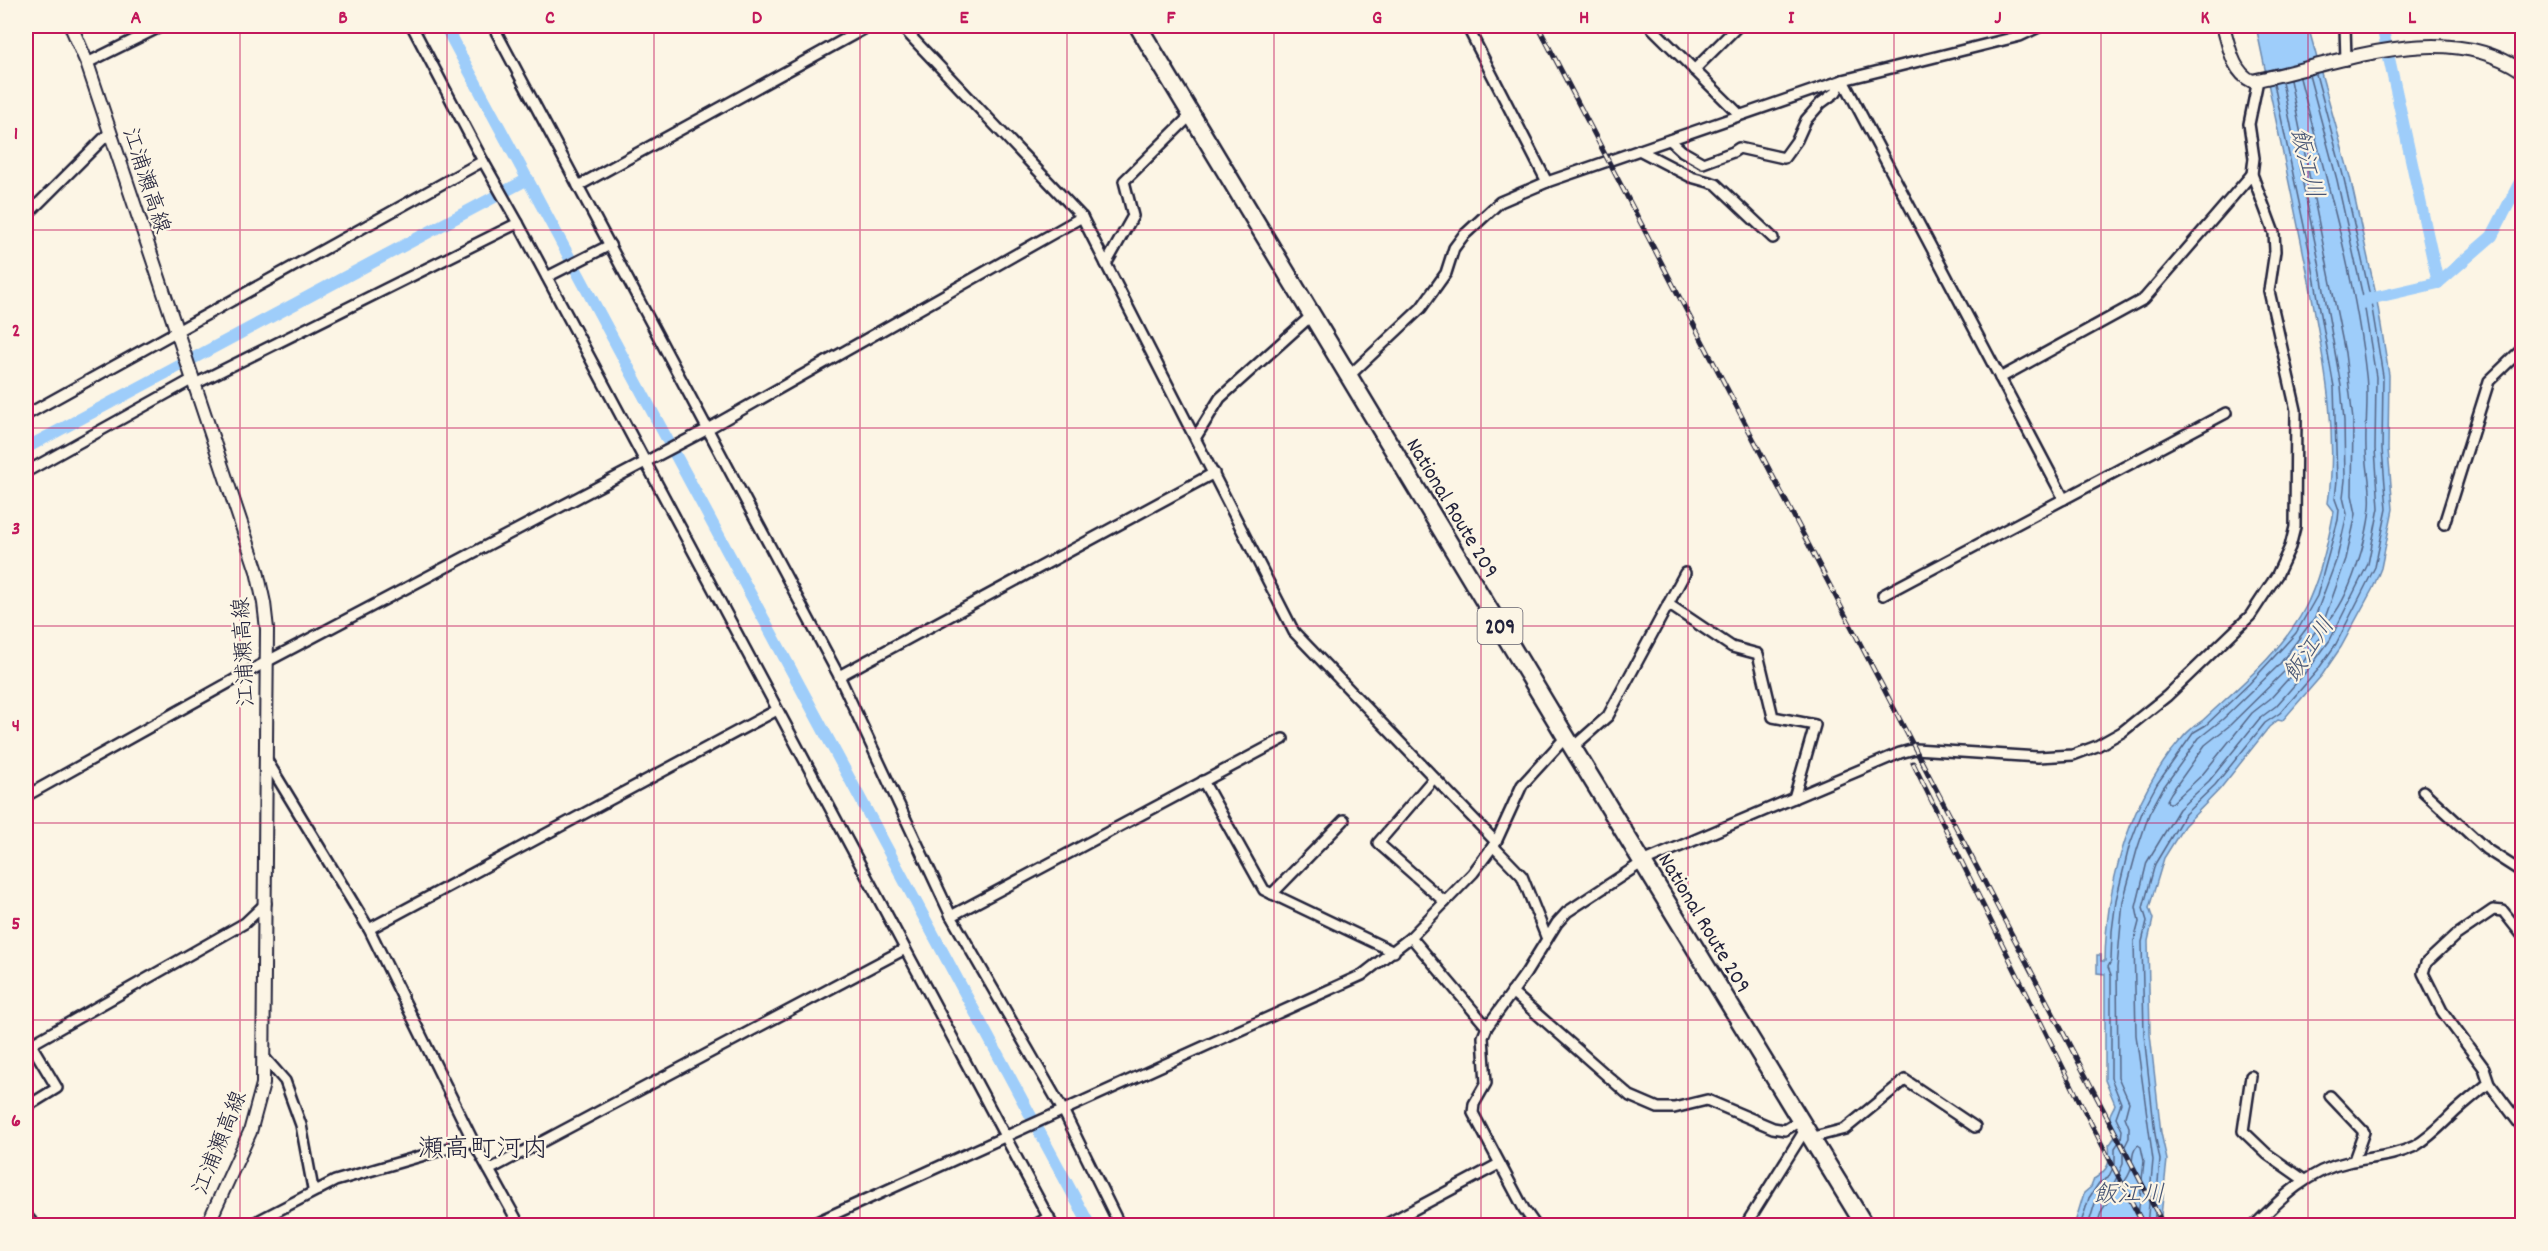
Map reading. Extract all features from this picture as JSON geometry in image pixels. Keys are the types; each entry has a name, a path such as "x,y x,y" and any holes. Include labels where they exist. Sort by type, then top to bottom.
{"highway":[{"name":"National Route 209","path":"1138,26 1569,742 1865,1226"}],"main road":[{"name":"江浦瀬高線","path":"70,26 87,63 194,381 257,570 264,603 267,662 263,1084 250,1132 207,1226"},
{"path":"2223,26 2230,51 2242,77 2252,81 2400,48 2457,47 2502,60 2523,71"}],"street":[{"path":"87,63 162,26"},
{"path":"412,26 483,161 549,276 777,710 1010,1135 1051,1221 1033,1226"},
{"path":"493,26 578,186 607,247 839,676 951,916 1064,1112 1120,1226"},
{"path":"578,186 868,26"},
{"path":"901,26 1082,217 1294,632 1434,778 1522,876 1547,939"},
{"path":"1467,26 1547,182"},
{"path":"1650,26 1740,115"},
{"path":"1694,70 1738,26"},
{"path":"1349,376 1421,308 1446,273 1454,248 1470,229 1500,202 1547,182 1843,80 2020,36 2041,26"},
{"path":"2342,61 2345,26"},
{"path":"1670,140 1682,151 1703,163 1739,148 1784,158 1797,140 1806,120 1821,103 1836,92 1843,80"},
{"path":"1843,80 2064,499"},
{"path":"1536,1226 1524,1209 1473,1113 1474,1104 1485,1083 1483,1037 1487,1027 1557,923 1567,912 1643,862 1900,753 1915,749 2038,757 2073,755 2097,746 2122,732 2167,696 2250,616 2277,575 2290,547 2296,508 2296,410 2269,291 2275,251 2274,233 2252,174 2254,158 2249,123 2258,80"},
{"path":"1106,264 1133,216 1124,181 1191,115"},
{"path":"26,216 110,132"},
{"path":"1640,150 1691,177 1716,184 1773,238"},
{"path":"26,415 178,336 483,161"},
{"path":"2000,378 2145,299 2252,174"},
{"path":"26,796 267,662 706,430 1082,217"},
{"path":"26,472 194,381 518,223"},
{"path":"549,276 607,247"},
{"path":"1196,437 1220,398 1312,315"},
{"path":"2444,524 2489,381 2523,349"},
{"path":"1883,595 2226,413"},
{"path":"839,676 1214,473"},
{"path":"808,1226 1064,1112 1362,975 1394,952 1473,873 1495,844 1522,785 1569,742 1608,716 1685,573"},
{"path":"1668,604 1732,647 1758,654 1773,717 1815,725 1794,798"},
{"path":"369,929 777,710"},
{"path":"951,916 1282,739"},
{"path":"266,759 369,929 473,1141 520,1226"},
{"path":"1434,778 1378,843 1445,902"},
{"path":"1203,781 1264,890 1394,952"},
{"path":"2423,791 2486,849 2523,872"},
{"path":"1272,894 1344,820"},
{"path":"26,1107 57,1088 28,1041 245,923 266,903"},
{"path":"2523,934 2503,911 2496,909 2455,936 2424,966 2424,977 2442,1011 2484,1068 2489,1083 2523,1127"},
{"path":"1410,938 1487,1027"},
{"path":"489,1170 906,949"},
{"path":"1512,992 1630,1096 1643,1104 1658,1108 1674,1108 1707,1100 1773,1128 1785,1130 1845,1129 1905,1080 1975,1127"},
{"path":"264,1057 285,1081 301,1125 314,1189 318,1190"},
{"path":"2251,1076 2244,1131 2267,1154 2304,1180"},
{"path":"2254,1226 2304,1180 2330,1167 2354,1160 2396,1154 2422,1142 2489,1083"},
{"path":"2330,1096 2364,1132 2354,1160"},
{"path":"1745,1226 1805,1130"},
{"path":"248,1226 335,1181 473,1141"},
{"path":"1383,1226 1499,1164"},
{"path":"26,1215 35,1226"}],"water":[{"name":"飯江川","path":"2256,26 2308,26 2350,177 2376,295 2389,375 2388,449 2393,509 2381,568 2373,588 2341,647 2322,675 2282,721 2278,720 2269,727 2220,789 2184,826 2164,858 2149,908 2153,919 2148,941 2150,1034 2161,1133 2167,1160 2160,1225 2074,1226 2084,1193 2108,1165 2109,1145 2115,1135 2110,1116 2115,1104 2105,1080 2105,974 2097,973 2097,955 2101,955 2101,961 2105,961 2109,906 2114,879 2130,826 2155,776 2177,744 2188,731 2258,669 2295,624 2305,608 2319,573 2334,511 2328,503 2332,448 2324,367 2304,253"}],"waterway":[{"path":"445,26 1090,1226"},
{"path":"2382,26 2438,283"},
{"path":"2363,303 2369,299 2438,283 2492,236 2522,178"},
{"path":"26,448 528,179"}],"railway":[{"path":"1538,26 2164,1226"},
{"path":"1913,763 2079,1100 2144,1226"}],"district":[{"name":"瀬高町河内","path":"483,1147"}]}
